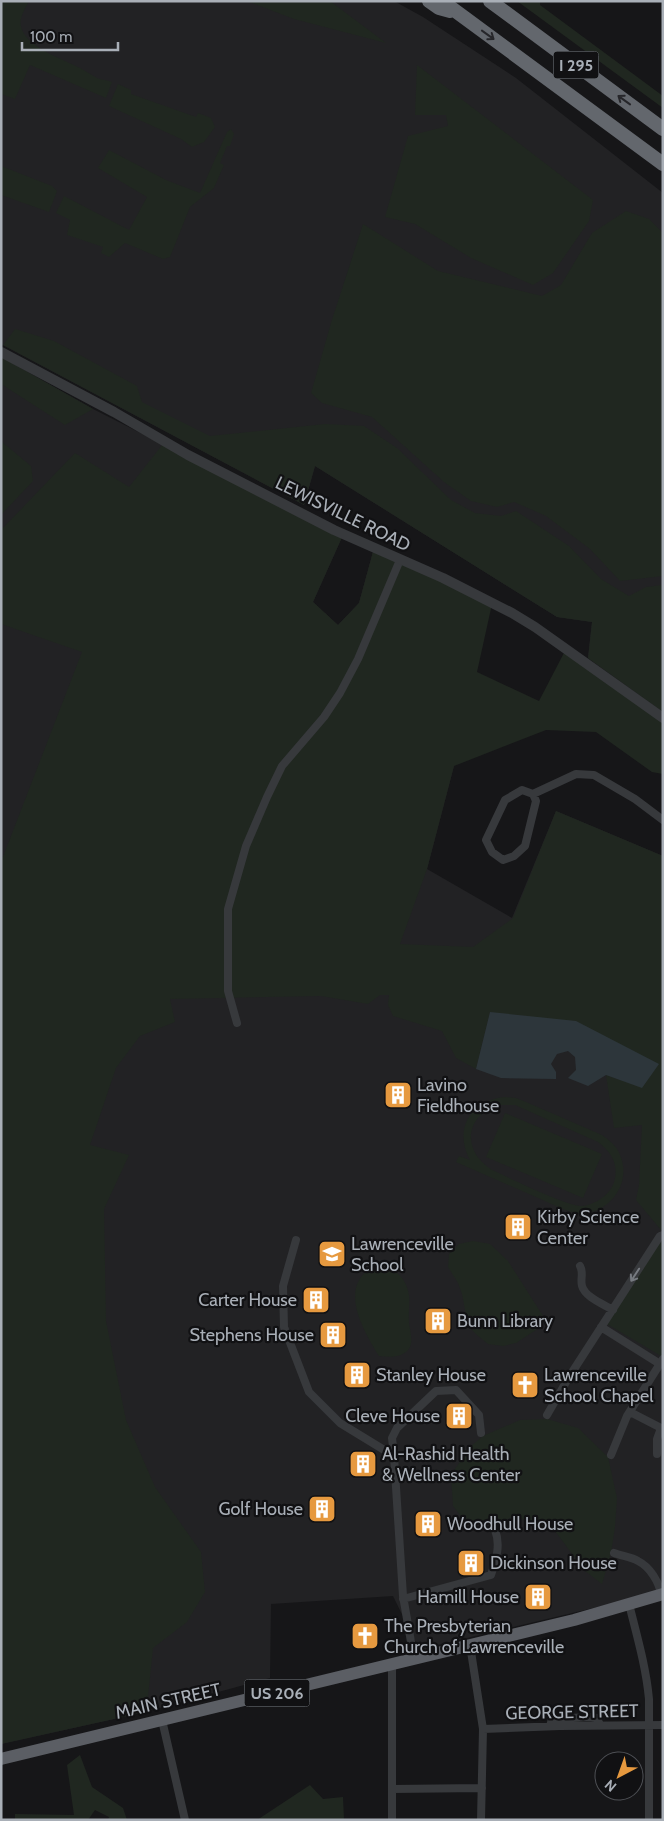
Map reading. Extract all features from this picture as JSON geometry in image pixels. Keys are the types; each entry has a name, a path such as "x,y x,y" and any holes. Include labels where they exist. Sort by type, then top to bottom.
{"highway":[{"path":"428,1 439,8 458,13"},
{"name":"I 295","path":"442,1 663,164"},
{"name":"I 295","path":"490,1 663,129"},
{"name":"MAIN STREET","path":"1,1759 574,1620 662,1594"}],"street":[{"name":"LEWISVILLE ROAD","path":"1,352 114,412 229,477 334,530 443,578 512,613 535,627 663,718"},
{"path":"237,1023 228,991 228,909 246,846 266,796 282,766 324,717 340,693 358,659 400,560"},
{"path":"533,794 536,801 525,846 514,856 503,860 492,852 486,840 505,800 522,790 533,794 576,774 594,775 663,820"},
{"path":"547,1415 612,1310 660,1236 663,1235"},
{"path":"296,1240 283,1286 284,1327 309,1393 340,1423 394,1456"},
{"path":"580,1266 585,1293 612,1310"},
{"path":"602,1327 661,1361 630,1412 611,1455"},
{"path":"414,1659 403,1599 392,1438 397,1428 436,1390 456,1390 479,1415 481,1433"},
{"path":"630,1412 662,1428 657,1439 657,1454"},
{"path":"403,1599 491,1575 497,1553 495,1530"},
{"path":"614,1554 639,1561 654,1577 660,1586 662,1594"},
{"path":"628,1604 644,1663 648,1699 649,1820"},
{"path":"470,1645 482,1729 482,1820"},
{"path":"392,1664 392,1820"},
{"path":"162,1720 185,1820"},
{"name":"GEORGE STREET","path":"482,1729 663,1725"},
{"path":"392,1789 482,1788"}],"shaded area":[{"path":"1,1 394,1 423,17 516,78 663,193 663,712 588,658 592,622 557,617 315,466 304,505 1,344"},
{"path":"1,1 29,1 21,19 21,28 26,36 42,50 97,78 112,82 106,98 30,65 15,99 1,94"},
{"path":"247,1 330,1 386,43 294,19"},
{"path":"517,1 540,1 540,5 663,96 663,108"},
{"path":"417,65 593,200 589,221 553,273 533,285 471,258 415,224 385,217 408,136 448,126 446,115 415,115"},
{"path":"118,84 131,90 131,94 196,117 198,113 211,118 215,127 204,142 192,147 181,139 109,106"},
{"path":"231,129 234,134 230,146 227,146 220,163 224,165 214,188 190,207 170,257 163,259 125,243 109,257 101,253 103,247 67,235 70,220 56,213 64,196 129,230 147,197 98,168 109,150 166,180 200,193 227,132"},
{"path":"1,166 52,186 57,191 49,212 1,195"},
{"path":"626,211 649,219 663,233 663,576 620,581 590,549 546,516 514,502 497,507 471,501 444,482 372,417 322,403 311,393 363,224 438,271 542,296 561,285 592,233"},
{"path":"15,329 54,341 137,386 142,402 210,436 325,424 364,426 397,448 451,500 475,513 501,516 516,511 569,546 601,579 629,596 646,587 663,585 663,712 588,658 592,622 557,617 315,466 304,505 3,345"},
{"name":"Lawrenceville School","path":"1,357 93,409 343,535 313,602 338,625 359,603 374,548 454,766 427,869 512,918 556,811 663,856 663,1590 433,1646 420,1651 393,1596 271,1604 270,1678 141,1713 1,1744"},
{"path":"1,357 93,409 65,425 1,384"},
{"path":"1,441 31,466 33,481 1,515"},
{"path":"163,444 343,535 313,602 338,625 359,603 374,548 492,604 477,672 539,701 566,649 663,718 663,774 652,772 596,732 546,730 454,766 427,869 400,944 473,947 513,918 556,811 663,856 663,1230 636,1200 639,1185 642,1125 614,1128 606,1075 642,1087 490,1012 476,1069 456,1058 442,1031 393,1016 388,1005 389,995 380,995 368,1004 321,996 170,999 175,1022 140,1036 116,1068 90,1145 129,1155 104,1209 106,1321 126,1420 155,1487 201,1552 205,1592 187,1622 153,1648 148,1697 141,1713 1,1744 1,862 82,652 1,624 1,530 75,453 129,487"},
{"path":"490,1012 576,1021 659,1064 642,1088 606,1075 588,1086 568,1078 576,1070 575,1057 568,1051 557,1054 551,1064 556,1072 556,1079 501,1078 476,1069"},
{"path":"516,1098 602,1135 607,1139 617,1149 623,1165 621,1185 610,1202 592,1212 577,1214 456,1162 459,1156 470,1160 465,1149 464,1138 468,1118 475,1110 493,1099","holes":["498,1105 515,1105 602,1145 614,1162 616,1172 611,1189 598,1201 582,1206 574,1205 524,1185 492,1170 482,1162 472,1144 473,1126 478,1118 487,1110"]},
{"path":"505,1113 602,1154 583,1198 486,1157"},
{"path":"663,1238 663,1354 661,1356 607,1324"},
{"path":"473,1241 490,1244 508,1261 543,1316 539,1328 516,1343 503,1346 488,1344 468,1326 462,1294 458,1283 448,1267 449,1254 459,1244"},
{"path":"374,1266 381,1266 398,1273 407,1288 411,1342 409,1349 400,1355 379,1356 366,1334 357,1309 355,1296 357,1285 363,1275"},
{"path":"547,1419 578,1428 608,1457 617,1498 611,1553 602,1584 584,1570 555,1531 514,1516 494,1526 464,1520 453,1506 451,1475 470,1447 483,1436 520,1420"},
{"path":"80,1755 92,1787 123,1808 127,1820 108,1820 109,1817 95,1810 88,1820 15,1820 15,1814 74,1815 67,1765"},
{"path":"310,1785 323,1799 343,1797 344,1820 257,1820"}],"place":[{"name":"Lavino Fieldhouse","path":"398,1095"},
{"name":"Kirby Science Center","path":"518,1227"},
{"name":"Lawrenceville School","path":"332,1254"},
{"name":"Carter House","path":"316,1300"},
{"name":"Bunn Library","path":"438,1321"},
{"name":"Stephens House","path":"333,1335"},
{"name":"Stanley House","path":"357,1375"},
{"name":"Lawrenceville School Chapel","path":"525,1385"},
{"name":"Cleve House","path":"459,1416"},
{"name":"Al-Rashid Health & Wellness Center","path":"363,1464"},
{"name":"Golf House","path":"322,1509"},
{"name":"Woodhull House","path":"428,1524"},
{"name":"Dickinson House","path":"471,1563"},
{"name":"Hamill House","path":"538,1597"},
{"name":"The Presbyterian Church of Lawrenceville","path":"365,1636"}]}
